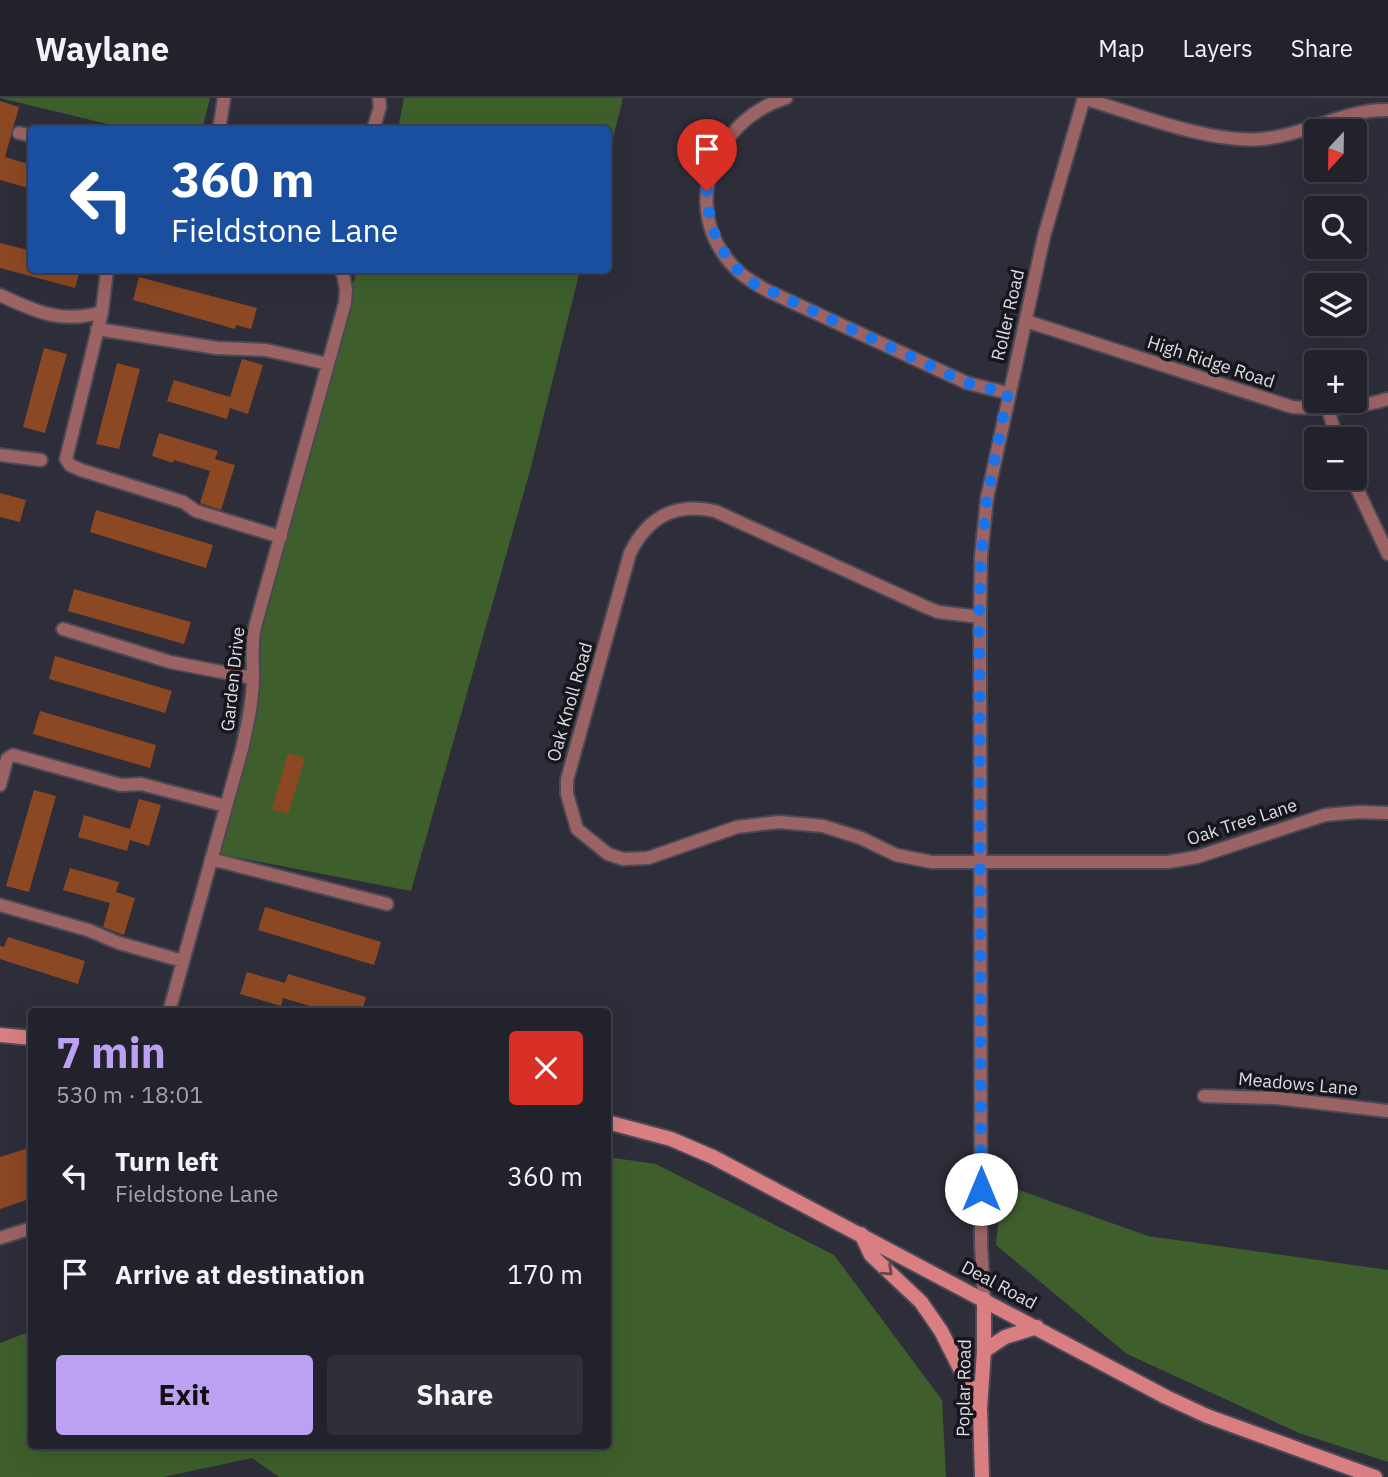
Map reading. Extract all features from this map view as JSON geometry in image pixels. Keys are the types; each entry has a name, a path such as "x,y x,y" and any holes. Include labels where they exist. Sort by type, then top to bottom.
{"street":[{"path":"220,126 224,98"},
{"path":"374,126 380,107 379,98"},
{"path":"786,98 766,105 750,115 728,137 714,160 707,191 708,211 719,246 731,263 751,282 768,291 967,383 1008,393"},
{"path":"1084,98 1206,134 1261,139 1289,134 1362,112 1388,110"},
{"name":"Roller Road","path":"984,1299 981,1244 981,556 987,498 1008,393 1044,236 1084,98"},
{"path":"107,273 102,313 66,459 70,465 183,502 197,511 281,537"},
{"name":"Garden Drive","path":"170,1008 248,721 255,627 345,303 343,273"},
{"path":"0,295 65,318 82,318 102,313"},
{"name":"High Ridge Road","path":"1026,321 1284,405 1304,407"},
{"path":"97,328 217,348 266,349 328,364"},
{"name":"High Ridge Road","path":"1367,405 1388,399"},
{"path":"0,455 41,460"},
{"path":"1359,490 1388,554"},
{"name":"Oak Knoll Road","path":"979,617 938,612 715,511 696,507 663,513 638,538 630,553 567,780 567,793 577,829 608,854 623,859 648,858 737,827 779,821 823,826 914,860 980,862"},
{"path":"63,629 170,662 253,678"},
{"path":"0,785 7,760 13,755 121,785 141,784 226,806"},
{"name":"Oak Tree Lane","path":"980,862 1168,862 1197,856 1325,815 1359,811 1388,813"},
{"path":"212,859 387,904"},
{"path":"0,905 183,961"},
{"path":"0,1035 28,1038"},
{"name":"Meadows Lane","path":"1204,1096 1276,1098 1388,1111"},
{"name":"Deal Road","path":"611,1123 671,1139 713,1157 1166,1397 1207,1416 1375,1477"},
{"path":"0,1238 28,1229"},
{"path":"861,1234 871,1255 924,1306 941,1331 980,1408"},
{"name":"Poplar Road","path":"982,1477 980,1408 984,1299"},
{"path":"984,1351 1005,1338 1037,1327"}],"green space":[{"path":"0,98 210,98 203,126 116,126"},
{"path":"404,98 623,98 611,146 611,126 399,126"},
{"path":"356,273 579,273 529,474 411,891 214,853 266,583"},
{"path":"611,1158 656,1164 834,1255 942,1400 946,1477 279,1477 252,1458 164,1477 0,1477 0,1343 28,1332 28,1449 611,1449"},
{"path":"1002,1184 1148,1236 1388,1270 1388,1462 1299,1433 1127,1354 996,1245"}],"building":[{"path":"0,101 19,107 5,157 28,164 28,188 0,180"},
{"path":"0,243 28,250 28,273 79,273 75,288 0,268"},
{"path":"139,277 257,308 251,329 236,325 235,329 133,300"},
{"path":"44,348 67,354 45,433 23,427"},
{"path":"242,359 263,365 248,414 230,408 227,419 167,401 174,380 230,397"},
{"path":"117,363 140,369 119,449 96,444"},
{"path":"159,433 218,451 215,459 235,465 221,510 200,503 210,471 152,456"},
{"path":"0,493 26,500 20,522 0,517"},
{"path":"96,510 213,545 206,568 90,532"},
{"path":"74,589 191,622 184,644 68,611"},
{"path":"55,656 172,691 165,713 49,679"},
{"path":"40,711 156,745 150,768 33,734"},
{"path":"288,753 305,758 288,814 272,809"},
{"path":"34,790 56,796 29,892 6,886"},
{"path":"139,799 161,805 149,846 130,840 127,851 78,837 84,815 130,829"},
{"path":"70,868 119,882 116,892 135,898 124,935 103,927 110,903 63,890"},
{"path":"265,907 381,942 374,965 258,930"},
{"path":"8,937 85,961 78,984 0,959 0,946 4,947"},
{"path":"247,972 285,983 288,974 366,997 363,1008 317,1008 283,998 281,1006 240,994"},
{"path":"28,1148 28,1199 0,1209 0,1157"}],"route":[{"path":"707,191 708,211 719,246 738,271 751,282 967,383 1008,393 987,498 981,556 981,1189"}]}
